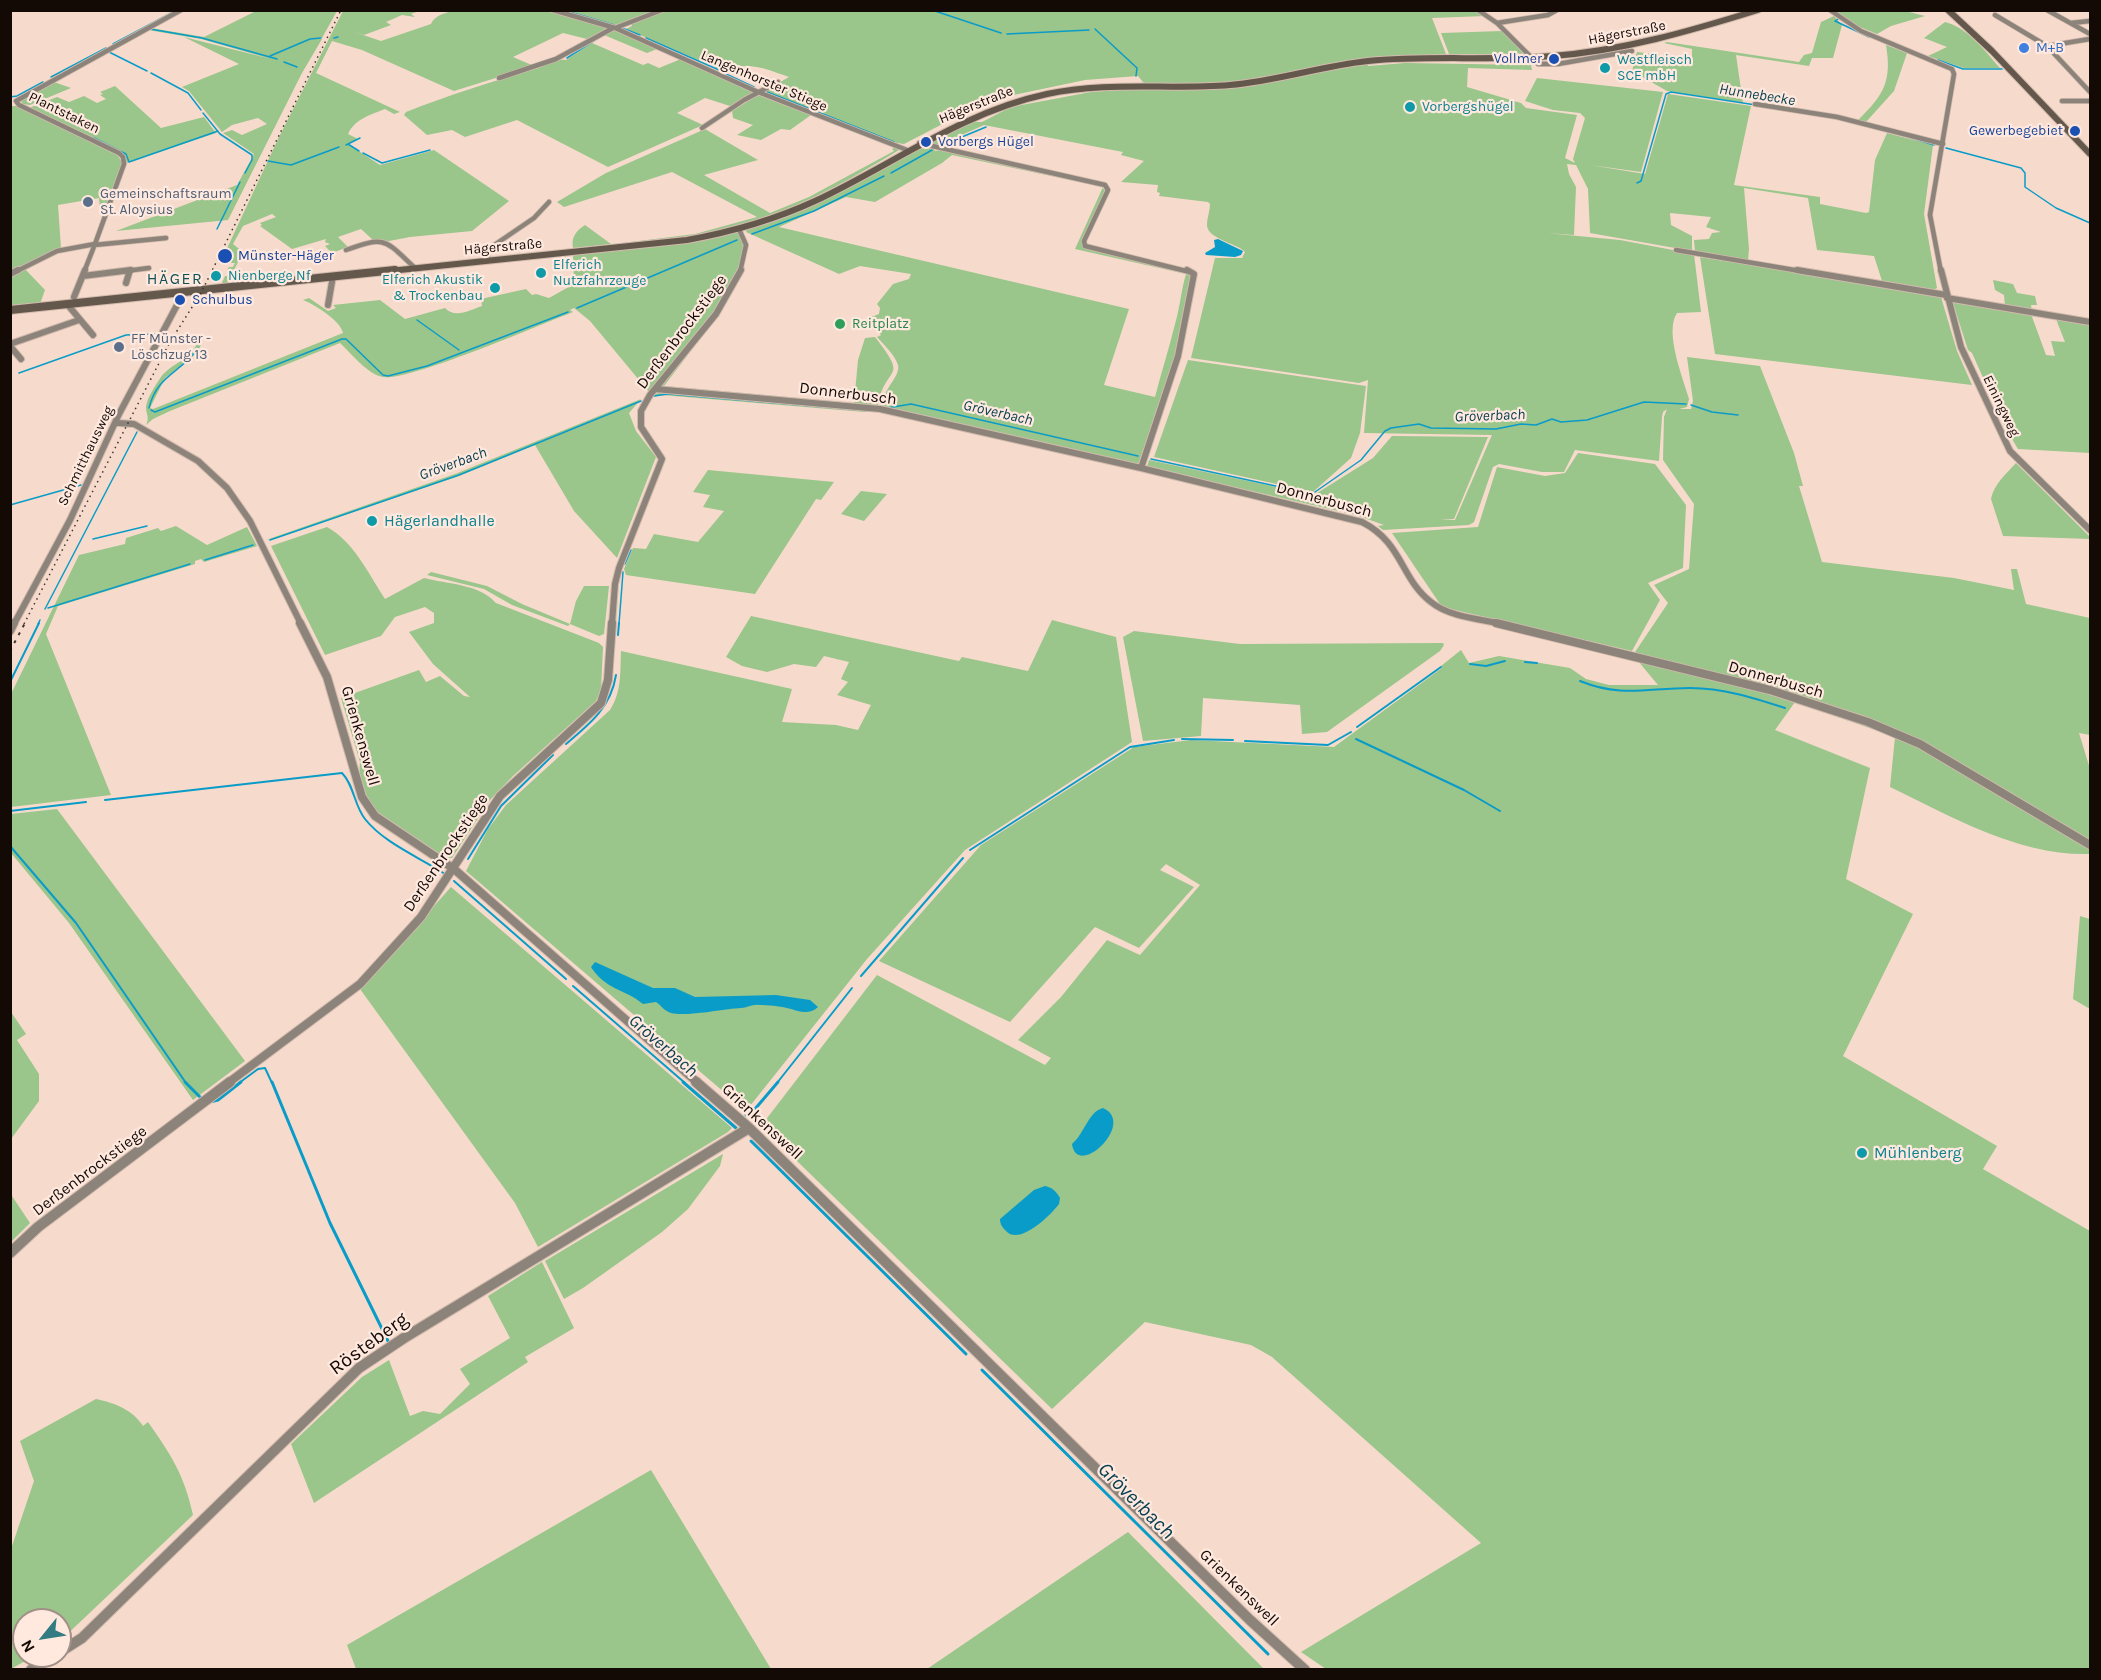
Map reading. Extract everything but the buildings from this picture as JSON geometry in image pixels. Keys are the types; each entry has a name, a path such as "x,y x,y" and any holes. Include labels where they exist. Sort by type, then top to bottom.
{"main road":[{"name":"Hägerstraße","path":"10,310 414,267 656,245 739,229 779,216 815,201 959,123 999,107 1033,97 1076,89 1118,86 1235,84 1345,64 1386,60 1532,58 1593,52 1641,44 1758,10"},
{"path":"1948,10 1999,57 2090,154"}],"street":[{"name":"Plantstaken","path":"75,297 123,167 123,157 16,102 181,10"},
{"name":"Langenhorster Stiege","path":"553,10 614,28 758,92 907,150"},
{"path":"499,78 556,59 614,28 663,10"},
{"path":"1478,10 1497,23 1532,58"},
{"path":"1497,23 1548,15 1557,10"},
{"name":"Einingweg","path":"1830,10 1862,31 1952,69 1954,74 1930,215 1946,296 1965,358 2007,447 2091,530"},
{"path":"2048,10 2091,34"},
{"path":"1995,15 2047,46 2091,92"},
{"path":"2071,23 2091,21"},
{"path":"2047,46 2091,39"},
{"name":"Hägerstraße","path":"1532,58 1538,64 1558,64 1632,51"},
{"path":"702,128 758,92 778,82"},
{"path":"2062,101 2091,101"},
{"path":"1755,104 1837,117 1942,144"},
{"path":"919,144 1105,185 1108,190 1084,241 1085,246 1187,270 1194,274 1178,356 1141,468"},
{"path":"488,260 490,248 531,220 549,202"},
{"name":"Derßenbrockstiege","path":"10,1253 38,1227 360,984 421,917 500,796 593,711 605,695 616,580 661,460 659,451 640,424 641,411 655,389 733,291 746,259 745,235 739,229"},
{"path":"10,274 57,251 95,244 166,238"},
{"path":"346,250 372,241 387,242 414,267"},
{"path":"1676,250 2091,322"},
{"path":"83,276 149,268"},
{"path":"126,283 130,270"},
{"path":"328,305 333,276"},
{"name":"Schmitthausweg","path":"10,631 91,477 108,436 118,423 119,414 184,292"},
{"path":"67,304 93,335"},
{"path":"21,359 10,345 79,321"},
{"name":"Donnerbusch","path":"655,389 880,409 1141,468 1371,526 1382,532 1394,546 1425,596 1446,610 1770,690 1896,732 1937,753 2091,845"},
{"name":"Grienkenswell","path":"118,423 134,424 193,457 230,491 259,537 323,668 359,788 369,809 385,825 454,869 749,1128 1250,1620 1305,1670"},
{"name":"Rösteberg","path":"72,1644 82,1638 359,1368 404,1338 749,1128"}],"green space":[{"path":"666,10 1474,11 1486,16 1432,18 1446,54 1368,58 1368,66 1405,63 1531,65 1532,70 1468,68 1467,87 1521,103 1526,108 1577,115 1565,158 1575,163 1573,159 1585,118 1580,113 1553,110 1525,101 1537,78 1663,92 1641,172 1590,165 1645,174 1668,94 1751,106 1734,185 1820,197 1820,204 1866,213 1869,212 1875,160 1887,133 1933,145 1924,214 1937,288 1933,290 1882,281 1874,256 1817,250 1808,198 1744,188 1748,261 1695,252 1694,240 1709,239 1712,233 1721,232 1706,227 1711,217 1670,213 1671,225 1692,236 1692,251 1590,233 1588,189 1576,165 1567,164 1576,187 1574,235 1546,233 1620,240 1694,254 1701,312 1677,313 1674,321 1676,355 1689,399 1687,407 1679,409 1691,409 1693,401 1687,357 1760,366 1794,453 1803,486 1799,486 1822,562 1954,578 2014,590 2011,569 2017,569 2026,604 2090,618 2090,735 2079,733 2090,769 2090,854 2038,849 2012,842 1962,822 1890,787 1895,737 1795,702 1775,730 1870,768 1846,879 1913,914 1843,1056 1997,1146 1983,1169 2090,1231 2090,1669 1326,1669 1301,1652 1481,1543 1272,1357 1251,1345 1145,1322 1052,1409 761,1126 877,975 1045,1065 1051,1058 1018,1040 1061,997 1107,940 1140,955 1200,885 1166,864 1160,870 1194,887 1139,948 1095,927 1010,1022 879,961 981,845 1134,747 1191,740 1334,747 1442,668 1441,666 1461,650 1469,663 1499,656 1570,668 1586,679 1609,685 1658,685 1633,655 1668,603 1654,585 1689,569 1694,504 1663,460 1664,417 1667,409 1663,412 1662,417 1659,461 1575,450 1564,472 1542,472 1499,464 1493,467 1474,522 1469,525 1383,530 1378,526 1384,525 1356,515 1147,467 1149,460 1314,495 1373,458 1392,436 1488,437 1454,519 1440,520 1455,520 1492,435 1364,433 1368,380 1359,383 1191,358 1215,258 1242,258 1245,252 1216,237 1208,229 1210,204 1208,202 1159,196 1158,185 1121,182 1144,161 1121,155 1123,152 984,125 937,146 927,145 973,122 982,122 1011,107 1091,92 1148,88 1138,76 1085,80 1009,96 956,117 904,144 891,142 765,91 789,77 748,66 724,71 626,29 632,26 631,24"},
{"path":"256,11 337,11 322,38 313,38 322,39 302,73 228,220 116,231 237,185 254,154 223,133 232,130 242,135 267,124 258,118 232,125 222,132 189,91 182,87 239,64 184,37 271,59 201,39 148,30 151,28 204,37"},
{"path":"343,11 419,11 411,14 415,17 402,15 386,22 391,25 364,35 354,32 381,41 431,24 436,18 454,11 546,11 608,28 587,39 563,33 513,57 534,66 454,91 362,50 332,41 316,73 400,112 394,114 385,109 364,118 348,134 358,139 348,144 380,165 434,150 509,201 472,231 389,241 373,240 361,229 338,237 348,247 332,253 325,246 330,244 325,242 326,239 292,249 260,226 262,225 260,223 276,217 272,214 243,226 233,244 243,252 227,284 221,285 225,276 229,276 232,270 227,270 235,263 231,263 230,257 223,257 279,137"},
{"path":"562,11 656,11 616,25"},
{"path":"1834,11 1905,11 1925,16 1891,26 1877,34 1855,25"},
{"path":"1834,16 1842,25 1833,58 1812,58 1809,66 1736,55 1743,103 1667,91 1632,71 1637,52 1692,59 1692,49 1664,43 1667,42 1799,62 1804,55 1812,53 1821,22"},
{"path":"1945,22 1961,29 2000,68 1964,68 1928,56 1947,47 1924,38"},
{"path":"613,30 657,49 647,53 604,35"},
{"path":"1502,31 1524,54 1449,54 1441,33"},
{"path":"592,43 643,65 648,63 659,68 681,59 753,92 730,106 705,98 677,113 703,125 608,167 517,120 465,137 452,130 427,135 404,115 406,112 454,94 554,61 566,60"},
{"path":"1886,45 1907,53 1894,91 1866,122 1858,120 1874,103 1884,87 1888,68"},
{"path":"54,82 71,88 30,105 22,104 21,99"},
{"path":"115,86 161,128 204,117 216,133 127,163 124,157 29,108 57,97 69,102 84,96 97,103 106,99 100,95 103,94 100,92"},
{"path":"758,95 811,115 790,130 781,129 761,140 737,135 753,125 733,118 732,111"},
{"path":"10,106 19,106 116,153 122,162 109,201 104,208 100,208 99,198 58,205 61,248 11,271"},
{"path":"705,129 758,160 704,175 770,213 809,197 894,151 892,149 896,147 899,150 833,188 781,212 727,228 673,239 617,246 615,244 695,234 757,217 672,172 564,207 557,202 606,173"},
{"path":"923,146 933,148 935,151 940,150 1099,184 1102,187 952,155 875,202 846,197 779,227 1129,309 1104,385 1155,397 1177,318 1186,274 1075,249 1103,188 1105,190 1082,242 1083,246 1186,271 1193,276 1176,356 1138,465 883,406 885,395 897,374 898,365 892,354 877,337 881,335 869,318 879,314 880,308 877,304 893,284 909,279 911,274 860,266 839,274 746,232 747,229 879,172 878,170"},
{"path":"585,225 611,244 573,248 575,235"},
{"path":"734,232 739,233 744,248 744,258 729,293 704,328 649,392 590,321 574,308 570,310 573,312 475,351 397,376 383,377 371,372 340,343 170,411 146,425 147,404 155,386 163,374 190,354 199,340 202,342 198,352 165,378 150,408 153,409 343,333 332,318 303,300 309,298 328,311 336,308 333,305 380,300 405,319 445,308 453,313 463,313 482,306 481,299 526,289 532,295 549,298 574,284 573,255 669,245"},
{"path":"1700,257 1937,295 1941,297 1957,351 1972,385 1715,354"},
{"path":"25,269 45,290 40,304 11,308 10,277"},
{"path":"1993,280 2013,284 2017,293 2035,296 2037,305 2031,305 2032,311 2005,306 2004,295 1995,290"},
{"path":"1953,303 2031,314 2046,355 2055,356 2051,341 2065,342 2056,319 2090,324 2090,453 2018,449 2006,429 1972,353 1968,350"},
{"path":"717,317 664,386 854,403 858,360 865,338 875,337 886,351 893,372 875,407 661,387 660,384"},
{"path":"1188,360 1366,386 1360,433 1351,458 1313,492 1154,457"},
{"path":"663,392 874,411 662,395 653,397 654,394"},
{"path":"641,399 629,413 636,431 656,457 617,558 574,511 535,445 459,476 266,540 455,474"},
{"path":"1578,453 1655,464 1686,505 1683,568 1648,583 1660,600 1632,651 1442,607 1392,533 1478,527 1497,467 1545,476 1565,473"},
{"path":"2016,463 2090,539 2003,536 1991,499 2004,475"},
{"path":"708,470 834,482 821,500 816,499 755,594 626,575 624,569 633,548 646,549 654,534 698,542 724,511 703,507 710,495 693,492"},
{"path":"861,491 887,494 864,521 841,514"},
{"path":"176,526 207,545 247,527 257,546 204,562 201,559 195,561 195,564 58,606 46,634 111,795 11,807 11,694 79,555 125,544 126,538 158,528 161,531"},
{"path":"327,527 337,533 353,550 385,599 424,578 463,586 481,592 496,603 599,643 603,647 601,690 596,701 513,776 490,800 452,858 445,858 401,831 375,809 360,780 360,762 341,698 419,670 426,682 440,676 464,696 470,697 433,664 409,632 434,623 434,613 425,607 395,617 381,636 325,655 271,546"},
{"path":"431,572 487,586 570,624 568,626 512,605 484,589 427,575"},
{"path":"584,586 609,586 604,634 599,636 570,624 576,601"},
{"path":"751,616 959,661 962,657 1028,671 1052,620 1116,637 1132,742 965,850 867,959 746,1111 466,871 488,829 506,805 610,710 618,689 621,651 792,689 782,722 836,725 858,730 871,705 837,695 848,682 841,679 849,662 824,656 816,667 794,664 767,672 742,666 726,657"},
{"path":"1134,631 1240,644 1443,643 1444,645 1440,651 1327,732 1302,734 1300,705 1203,698 1201,736 1143,741 1123,637"},
{"path":"57,809 245,1061 193,1100 69,923 11,853 11,814"},
{"path":"451,887 732,1128 538,1247 515,1203 360,989"},
{"path":"2080,916 2090,919 2090,1009 2073,999"},
{"path":"11,1012 26,1034 17,1040 39,1074 39,1101 11,1139"},
{"path":"723,1154 720,1166 688,1209 662,1232 564,1299 545,1261"},
{"path":"10,1193 30,1223 11,1242 10,1242"},
{"path":"542,1262 574,1328 525,1357 528,1362 314,1503 291,1444 362,1377 389,1360 410,1416 423,1411 440,1414 470,1384 460,1369 510,1338 488,1296"},
{"path":"96,1399 123,1408 143,1426 148,1422 176,1466 193,1515 72,1630 72,1608 12,1608 11,1669 11,1549 34,1481 20,1441"},
{"path":"651,1470 771,1669 356,1669 347,1645"},
{"path":"1128,1532 1263,1668 927,1669"}],"water":[{"path":"1218,239 1243,251 1241,255 1235,257 1206,255 1205,253 1215,247 1214,240"},
{"path":"595,962 653,988 675,988 695,997 776,995 810,1000 818,1007 803,1012 757,1005 695,1013 671,1013 656,1002 643,1004 605,982 591,967"},
{"path":"1103,1108 1112,1115 1113,1125 1109,1135 1093,1152 1084,1156 1076,1153 1072,1144 1090,1118"},
{"path":"1045,1186 1054,1190 1060,1198 1055,1209 1042,1222 1026,1232 1012,1235 1006,1231 1000,1219 1034,1190"}],"waterway":[{"path":"563,10 614,25"},
{"path":"935,11 1001,33"},
{"path":"113,44 173,12"},
{"path":"1838,19 1835,21 1869,37"},
{"path":"622,28 640,35"},
{"path":"150,29 202,38 277,59"},
{"path":"1095,29 1137,68 1136,76"},
{"path":"1007,34 1089,30"},
{"path":"334,38 338,37"},
{"path":"270,56 310,39 321,38"},
{"path":"646,38 719,70"},
{"path":"567,58 595,40"},
{"path":"51,77 106,48"},
{"path":"109,52 147,71"},
{"path":"1938,60 1963,69 2002,69"},
{"path":"284,62 297,67"},
{"path":"151,73 188,93 201,110"},
{"path":"726,74 754,87"},
{"path":"10,97 17,96 43,82"},
{"path":"767,92 894,142"},
{"name":"Hunnebecke","path":"1637,183 1641,181 1666,94 1671,92 1756,105"},
{"path":"203,113 218,131"},
{"path":"940,146 986,127"},
{"path":"94,138 126,154 129,162 218,131"},
{"path":"218,131 252,155 252,160 245,173"},
{"name":"Hunnebecke","path":"1908,137 1934,145"},
{"path":"348,144 360,138"},
{"path":"348,144 359,151"},
{"path":"268,161 291,165 339,147"},
{"name":"Hunnebecke","path":"1946,148 2021,168 2025,173 2025,187 2056,208 2090,223"},
{"path":"363,153 382,163 430,150"},
{"path":"891,173 932,150"},
{"path":"752,234 814,211 884,176"},
{"path":"217,229 240,182"},
{"path":"577,308 737,240"},
{"path":"151,410 155,412 342,339 346,339 383,375 388,376 427,366 568,312"},
{"path":"417,320 459,350"},
{"path":"19,373 126,335 154,334"},
{"path":"149,408 158,388 198,348"},
{"name":"Gröverbach","path":"654,396 668,394 871,411"},
{"name":"Gröverbach","path":"270,540 459,475 641,401"},
{"name":"Gröverbach","path":"1315,492 1361,460 1385,431 1391,428 1419,424 1431,428 1496,429 1521,424 1536,425 1552,419 1561,422 1587,420 1644,402 1686,404"},
{"name":"Gröverbach","path":"887,408 911,404 1138,456"},
{"name":"Gröverbach","path":"1691,405 1712,412 1738,415"},
{"path":"45,609 137,432"},
{"name":"Gröverbach","path":"1151,459 1308,493"},
{"path":"10,505 81,485"},
{"path":"93,539 147,526"},
{"name":"Gröverbach","path":"205,560 253,545"},
{"path":"625,564 631,550"},
{"name":"Gröverbach","path":"48,608 190,564"},
{"path":"619,624 623,572"},
{"name":"Gröverbach","path":"38,624 40,620"},
{"name":"Gröverbach","path":"10,682 39,623"},
{"path":"618,635 619,623"},
{"path":"1470,664 1486,666 1505,661"},
{"path":"1525,662 1537,663"},
{"path":"1357,727 1441,667"},
{"path":"566,744 591,722 604,706 616,675"},
{"path":"1580,681 1622,691 1690,688 1714,690 1750,697 1785,708"},
{"path":"1245,741 1328,745 1351,732"},
{"path":"1182,739 1233,740"},
{"path":"1356,739 1464,790 1500,811"},
{"path":"970,850 1130,747 1174,740"},
{"path":"468,859 501,806 553,755"},
{"name":"Gröverbach","path":"105,800 342,773 349,783 358,808 373,828 445,874"},
{"name":"Gröverbach","path":"10,811 86,802"},
{"path":"10,846 76,923 186,1083"},
{"path":"861,976 963,858"},
{"name":"Gröverbach","path":"454,881 566,979"},
{"name":"Gröverbach","path":"573,986 685,1083"},
{"path":"777,1083 852,988"},
{"path":"239,1083 258,1069 265,1068 272,1083"},
{"path":"210,1102 218,1100 241,1082"},
{"path":"272,1082 330,1223 388,1341"},
{"name":"Gröverbach","path":"683,1082 736,1128"},
{"path":"746,1115 755,1109 778,1082"},
{"path":"186,1083 200,1097"},
{"name":"Gröverbach","path":"751,1141 966,1354"},
{"name":"Gröverbach","path":"982,1370 1268,1654"}],"railway":[{"path":"24,624 170,342 201,293 341,10"},
{"path":"10,651 25,623"}],"place":[{"name":"M+B","path":"2024,48"},
{"name":"Vollmer","path":"1554,59"},
{"name":"Westfleisch SCE mbH","path":"1605,68"},
{"name":"Vorbergshügel","path":"1410,107"},
{"name":"Gewerbegebiet","path":"2075,131"},
{"name":"Vorbergs Hügel","path":"926,142"},
{"name":"Gemeinschaftsraum St. Aloysius","path":"88,202"},
{"name":"Münster-Häger","path":"225,256"},
{"name":"Elferich Nutzfahrzeuge","path":"541,273"},
{"name":"Nienberge Nf","path":"216,276"},
{"name":"Elferich Akustik & Trockenbau","path":"495,288"},
{"name":"Schulbus","path":"180,300"},
{"name":"Reitplatz","path":"840,324"},
{"name":"FF Münster - Löschzug 13","path":"119,347"},
{"name":"Hägerlandhalle","path":"372,521"},
{"name":"Mühlenberg","path":"1862,1153"}],"district":[{"name":"HÄGER","path":"175,279"}]}
